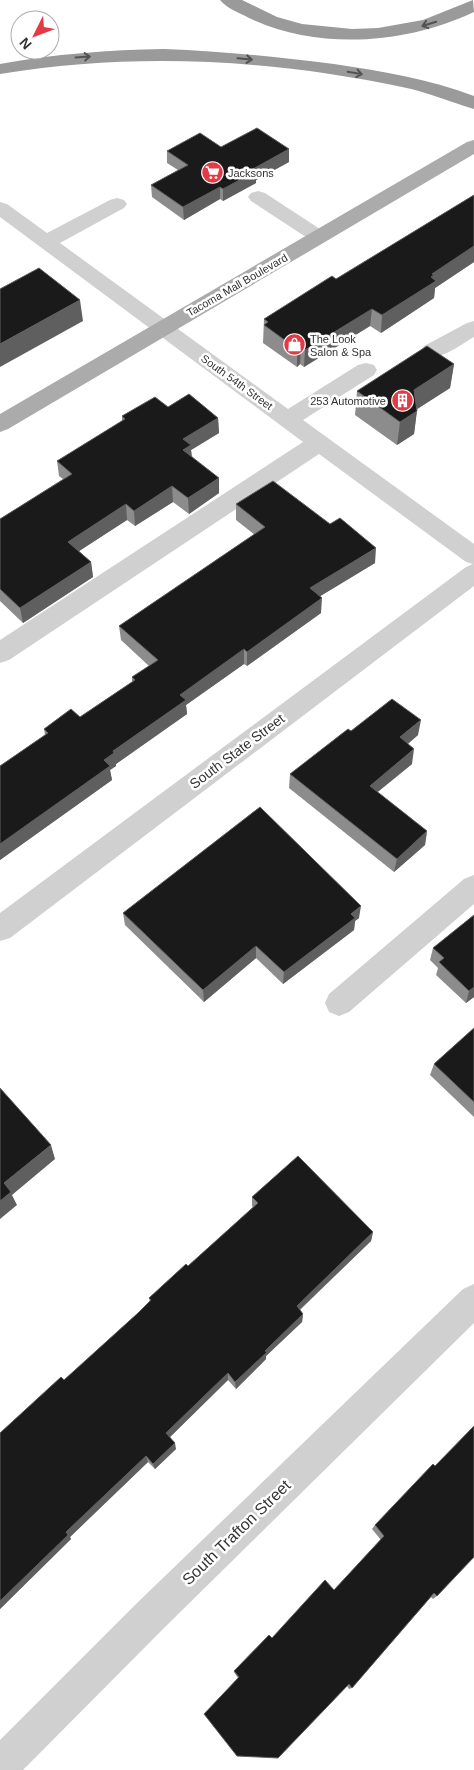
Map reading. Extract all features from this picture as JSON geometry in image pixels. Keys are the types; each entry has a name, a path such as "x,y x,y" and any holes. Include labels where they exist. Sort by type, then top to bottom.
{"highway":[{"path":"229,0 253,13 287,25 312,30 354,33 388,32 421,27 446,19 474,5"},
{"path":"0,69 77,58 129,55 218,56 279,62 397,80 438,90 474,104"}],"main road":[{"name":"Tacoma Mall Boulevard","path":"0,424 474,146"}],"street":[{"path":"258,196 319,237"},
{"path":"46,242 117,204"},
{"name":"South 54th Street","path":"0,208 474,556"},
{"path":"432,351 474,328"},
{"path":"288,420 366,370"},
{"path":"0,653 320,442"},
{"name":"South State Street","path":"0,929 474,573"},
{"path":"338,1002 474,887"},
{"name":"South Trafton Street","path":"0,1766 150,1616 474,1300"}],"building":[{"path":"257,128 289,149 253,169 256,171 223,189 220,187 183,207 151,185 188,165 167,151 200,133 221,147"},
{"path":"474,195 474,246 432,274 434,275 431,277 436,281 382,315 372,309 305,350 301,347 297,349 264,325 268,322 264,319 332,276 336,279"},
{"path":"39,268 80,300 0,344 0,289"},
{"path":"427,346 454,364 414,390 417,411 400,422 357,391"},
{"path":"189,394 218,418 183,439 191,445 183,450 219,478 188,498 172,486 134,511 126,504 68,542 91,562 20,608 0,589 0,519 72,474 57,461 125,419 122,416 155,397 168,407"},
{"path":"273,481 330,524 340,518 376,548 310,588 322,598 247,652 244,649 180,695 186,700 113,751 114,753 104,760 110,766 0,844 0,766 48,733 44,729 71,709 80,717 135,680 132,677 158,660 119,626 265,527 236,504"},
{"path":"392,699 421,720 400,737 414,749 370,786 427,831 397,859 290,774 348,729 351,731"},
{"path":"260,807 361,906 351,914 355,918 284,972 256,946 203,990 123,913"},
{"path":"474,915 474,987 469,991 439,962 444,958 433,948"},
{"path":"474,1028 474,1102 434,1064"},
{"path":"0,1088 51,1145 4,1183 11,1192 0,1201"},
{"path":"298,1156 373,1232 297,1306 303,1314 265,1351 267,1352 235,1382 228,1373 166,1433 175,1443 153,1464 146,1456 66,1532 68,1535 0,1601 0,1433 61,1377 64,1380 138,1313 151,1300 149,1298 186,1264 188,1266 258,1203 252,1197"},
{"path":"474,1426 474,1557 437,1596 434,1593 352,1688 349,1684 278,1758 237,1756 204,1714 239,1677 234,1671 269,1635 272,1638 325,1580 334,1590 384,1536 375,1525 433,1464 435,1466"}],"place":[{"name":"Jacksons","path":"212,173"},
{"name":"The Look Salon & Spa","path":"294,345"},
{"name":"253 Automotive","path":"402,401"}]}
